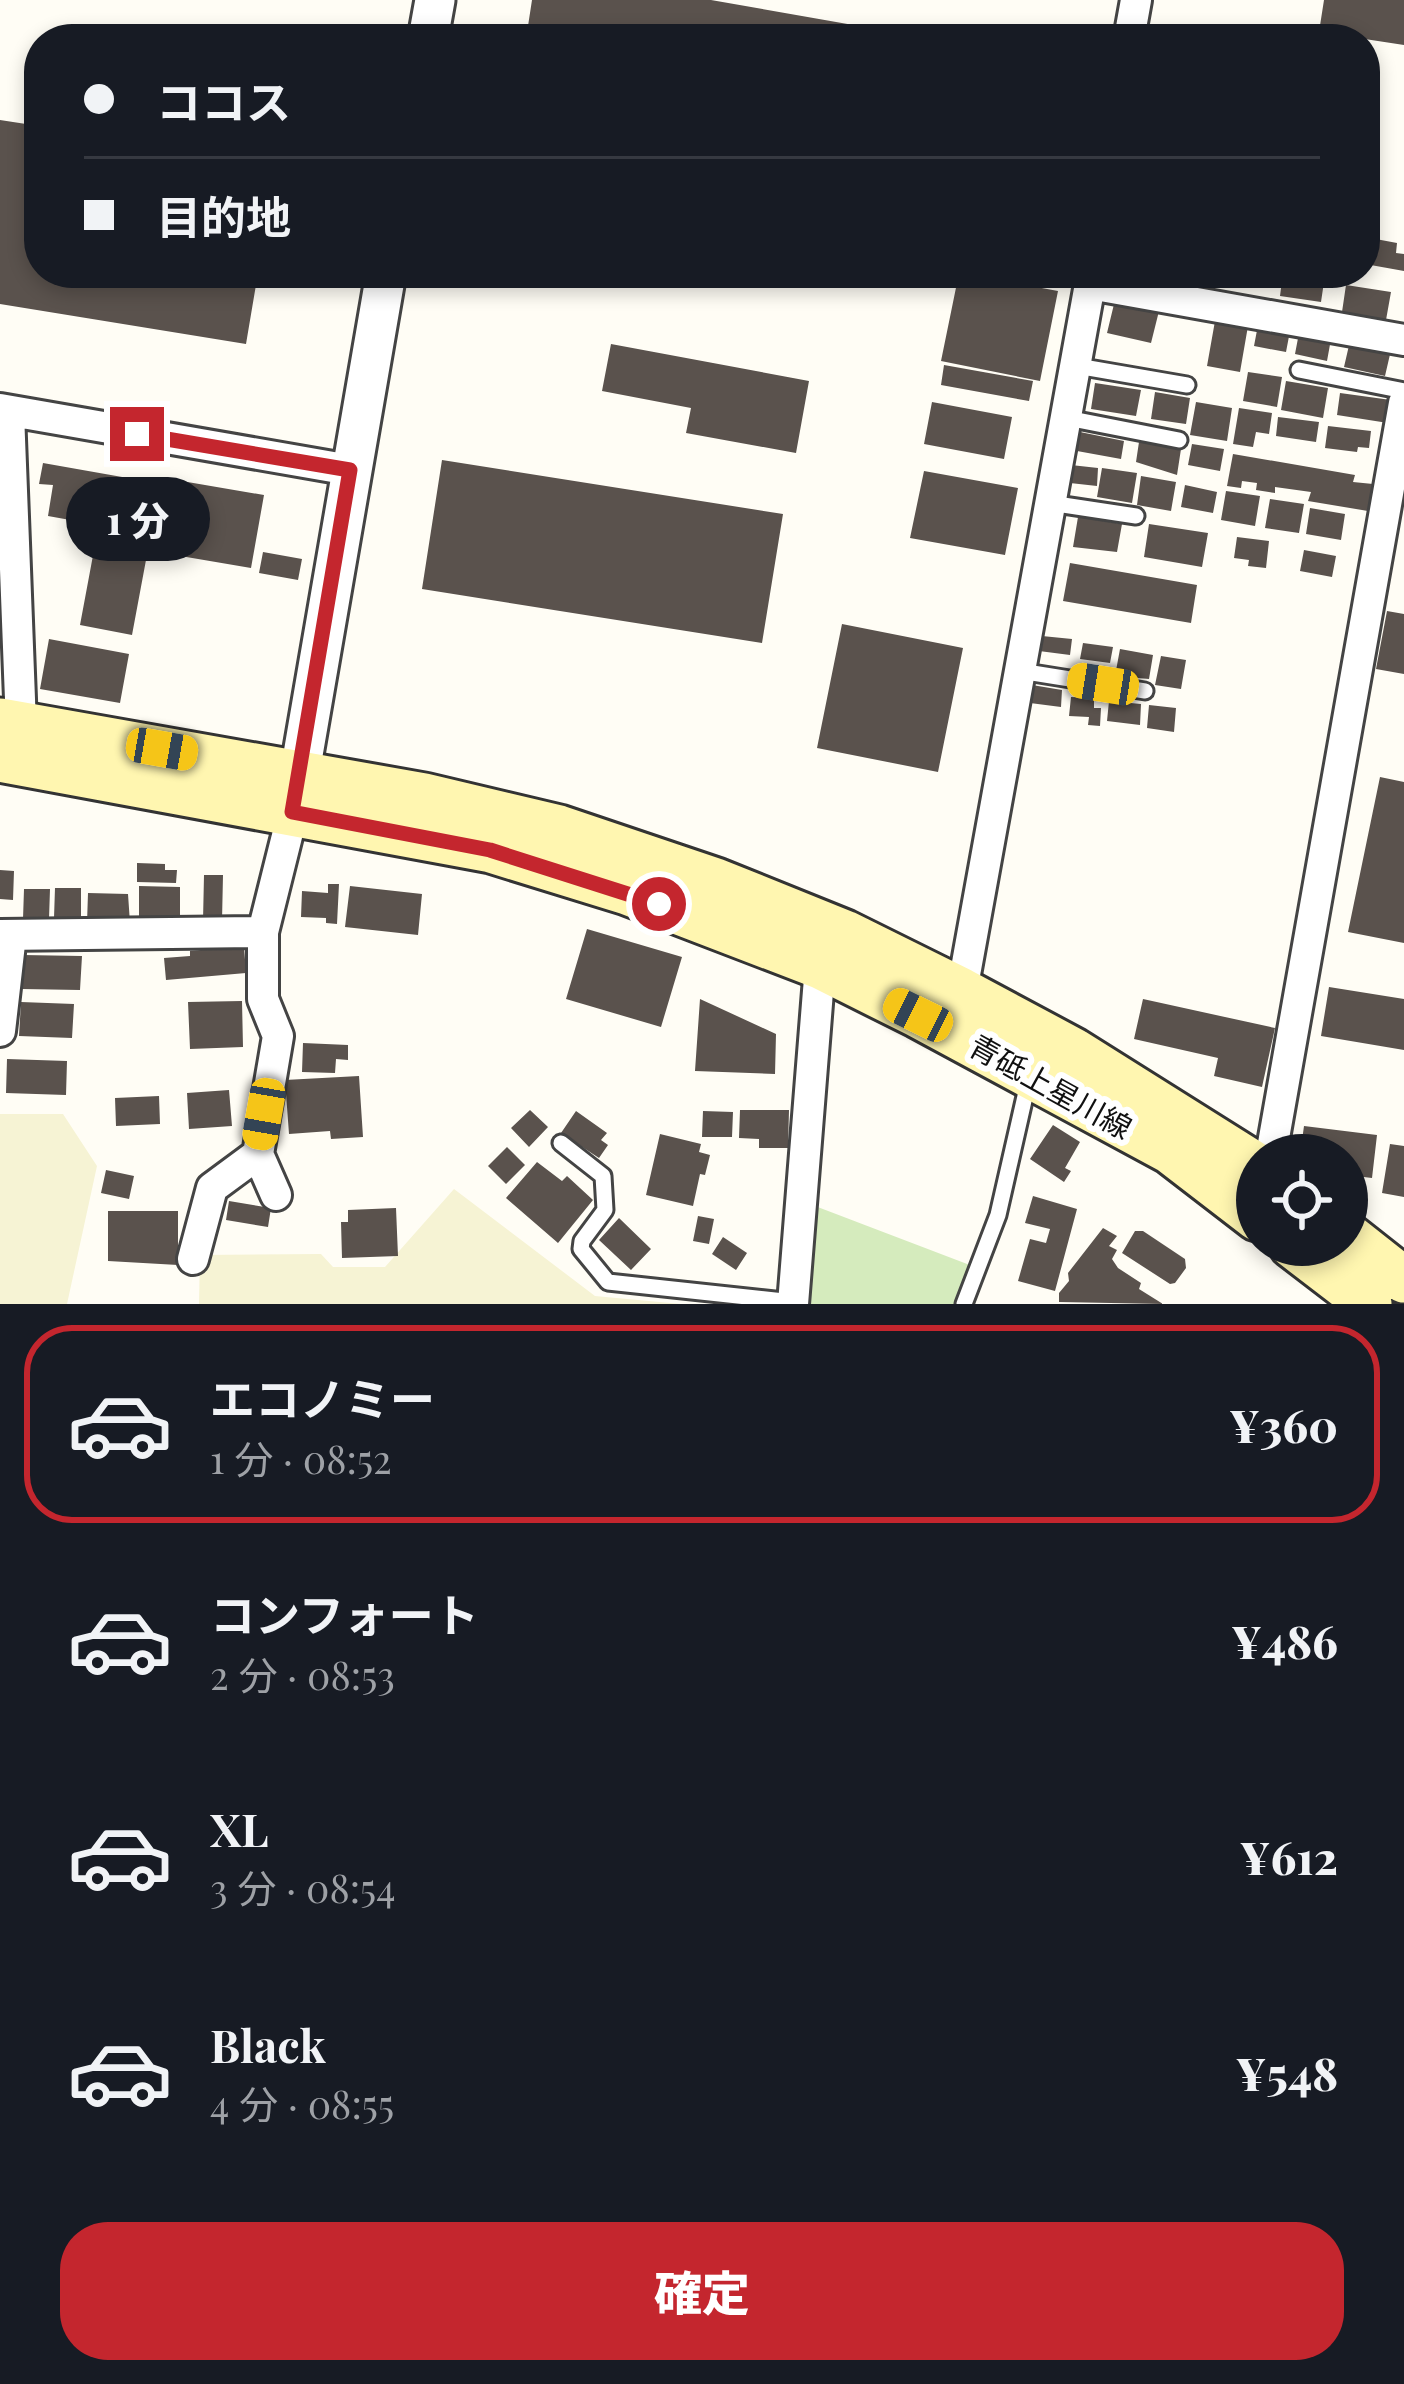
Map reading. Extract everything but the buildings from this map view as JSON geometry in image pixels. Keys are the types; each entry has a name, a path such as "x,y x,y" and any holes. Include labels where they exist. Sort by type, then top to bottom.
{"main road":[{"name":"青砥上星川線","path":"7,735 297,793 627,892 820,966 1170,1151 1236,1202"},
{"name":"青砥上星川線","path":"297,793 424,796 559,828 716,880 845,933 962,991 1074,1051 1236,1153"},
{"path":"1368,1252 1404,1280"},
{"path":"1320,1266 1370,1304"}],"street":[{"path":"276,1195 258,1154 278,1036 263,998 263,932 297,793 383,288"},
{"path":"962,991 1090,288"},
{"path":"1137,288 1404,340"},
{"path":"1275,1134 1404,403"},
{"path":"7,735 5,411 350,470"},
{"path":"0,1031 6,935 263,932"},
{"path":"793,1303 820,966"},
{"path":"193,1259 212,1188 258,1154"}],"lane":[{"path":"1077,367 1187,385"},
{"path":"1299,370 1404,391"},
{"path":"1067,418 1178,440"},
{"path":"1050,503 1136,516"},
{"path":"1020,671 1145,691"},
{"path":"964,1304 998,1215 1030,1074"},
{"path":"561,1143 603,1176 605,1210 581,1249 608,1282 793,1303"}],"shaded area":[{"path":"0,1114 63,1114 97,1166 67,1304 0,1304"},
{"path":"454,1189 595,1296 681,1304 199,1304 200,1255 321,1254 333,1267 385,1267"}],"green space":[{"path":"815,1206 975,1267 956,1304 808,1304"}],"route":[{"path":"137,434 350,470 292,812 490,850 659,904"}]}
